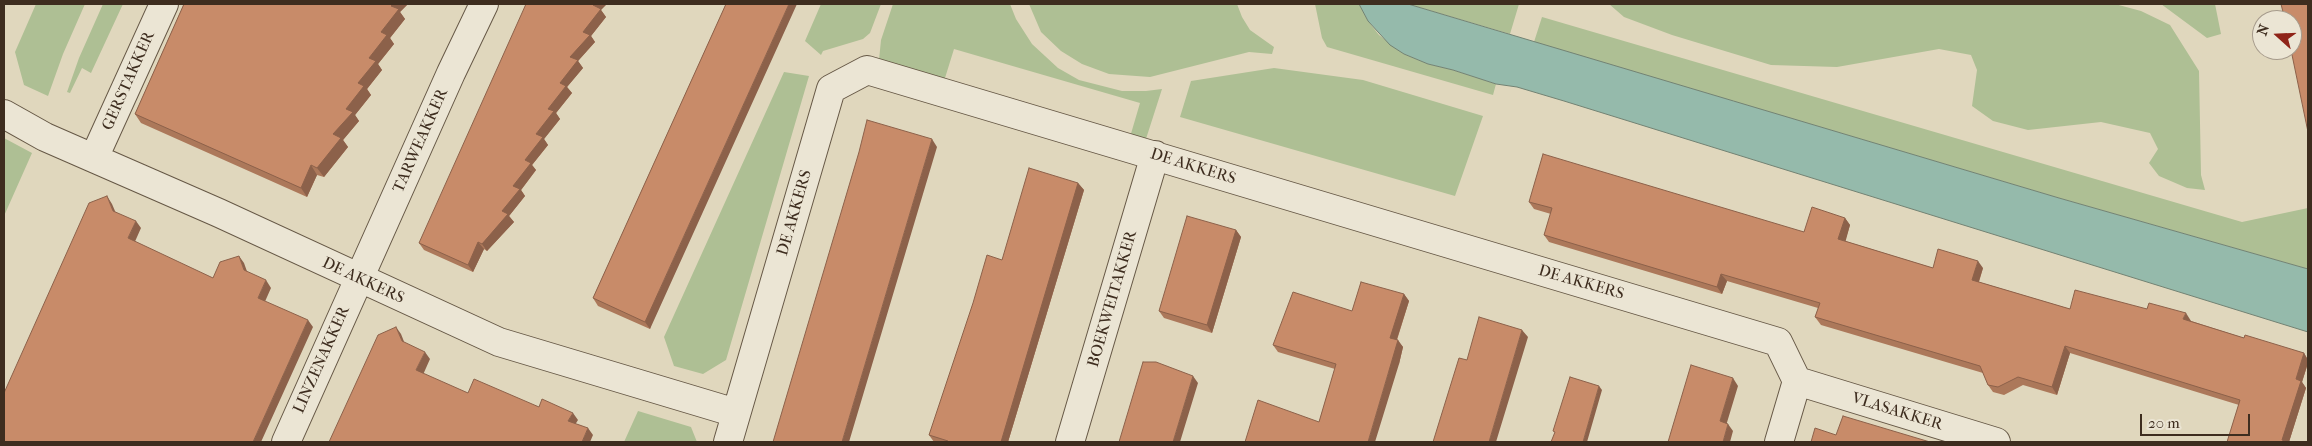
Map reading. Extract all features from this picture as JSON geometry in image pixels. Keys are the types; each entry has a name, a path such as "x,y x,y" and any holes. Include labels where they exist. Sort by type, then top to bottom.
{"street":[{"name":"GERSTAKKER","path":"94,158 164,4"},
{"name":"TARWEAKKER","path":"359,279 484,4"},
{"name":"DE AKKERS","path":"728,442 832,89 867,70 1778,342 1797,381"},
{"name":"DE AKKERS","path":"4,114 45,137 499,342 736,413"},
{"name":"BOEKWEITAKKER","path":"1070,442 1155,156"},
{"name":"LINZENAKKER","path":"286,442 359,279"},
{"path":"1779,442 1797,381"},
{"name":"VLASAKKER","path":"1797,381 1996,442"}],"shaded area":[{"path":"36,4 85,4 63,54 48,96 24,85 15,52"},
{"path":"103,4 123,4 91,73 82,68 70,93 67,92 79,58"},
{"path":"821,4 881,4 870,33 863,39 823,51 821,55 805,41"},
{"path":"893,4 1010,4 1016,19 1032,44 1058,68 1079,80 1122,91 1162,89 1145,142 1130,137 1140,103 954,49 945,78 943,79 879,60 881,40"},
{"path":"1029,4 1237,4 1250,30 1274,47 1272,54 1249,52 1150,77 1109,74 1082,64 1061,51 1041,32"},
{"path":"1315,4 1359,4 1368,21 1379,35 1404,54 1428,64 1496,84 1493,95 1327,47 1322,38"},
{"path":"1359,4 1408,4 2059,198 2308,269 2308,332 1564,101 1428,64 1404,54 1390,45 1368,21"},
{"path":"1408,4 1519,4 1510,34"},
{"path":"1609,4 2115,4 2141,11 2170,25 2199,71 2201,175 2205,190 2187,188 2159,176 2149,163 2158,149 2150,133 2101,122 2028,130 1993,121 1972,106 1977,70 1971,55 1939,49 1837,67 1771,65 1672,35 1624,17"},
{"path":"2161,4 2215,4 2221,34 2207,38"},
{"path":"1542,17 2242,222 2308,208 2308,269 2059,198 1534,42"},
{"path":"1274,68 1363,80 1483,116 1455,196 1180,117 1191,81"},
{"path":"784,72 809,76 726,360 703,374 674,366 664,337"},
{"path":"4,138 32,153 4,216"},
{"path":"638,411 691,427 697,442 624,442"}],"building":[{"path":"184,4 393,4 391,6 399,9 381,32 387,35 369,58 376,61 358,83 364,86 346,109 353,112 333,134 341,138 317,168 311,165 301,188 135,114"},
{"path":"526,4 595,4 593,5 601,9 583,32 590,35 570,57 578,60 560,83 566,86 548,109 554,111 536,134 543,137 525,160 531,163 513,186 520,189 502,211 508,214 482,244 478,242 468,265 419,243"},
{"path":"726,4 789,4 645,322 593,298"},
{"path":"2281,4 2308,4 2308,132 2293,60 2302,60 2302,10 2282,10"},
{"path":"867,120 932,139 842,442 773,442 859,152"},
{"path":"1543,154 1804,232 1812,207 1845,218 1838,239 1933,268 1938,249 1978,261 1972,280 2070,309 2075,290 2147,309 2149,303 2186,313 2183,319 2244,338 2245,335 2304,353 2296,379 2301,381 2282,440 2288,442 2227,442 2240,400 2065,346 2052,387 2018,377 1998,387 1988,385 1980,366 1815,317 1820,303 1721,274 1717,287 1544,235 1552,208 1529,202"},
{"path":"1029,168 1078,183 1001,442 948,442 929,435 987,255 1002,260"},
{"path":"107,196 113,211 136,221 128,238 213,278 220,262 239,256 244,270 266,280 258,298 308,320 253,442 4,442 4,393 89,203"},
{"path":"1187,216 1236,230 1207,325 1159,311"},
{"path":"1361,282 1404,294 1390,338 1398,340 1368,442 1245,442 1258,400 1319,422 1336,364 1273,345 1293,292 1352,311"},
{"path":"1479,317 1522,330 1489,442 1433,442 1459,358 1467,360"},
{"path":"396,327 402,341 425,352 416,370 468,393 474,379 539,407 542,399 573,413 568,421 588,428 582,442 329,442 378,335"},
{"path":"1143,362 1156,362 1193,376 1173,442 1119,442"},
{"path":"1691,365 1733,378 1720,421 1728,424 1723,442 1668,442"},
{"path":"1570,377 1599,386 1583,442 1551,442 1555,432 1553,431"},
{"path":"1843,416 1930,442 1811,442 1815,428 1836,435"}]}
